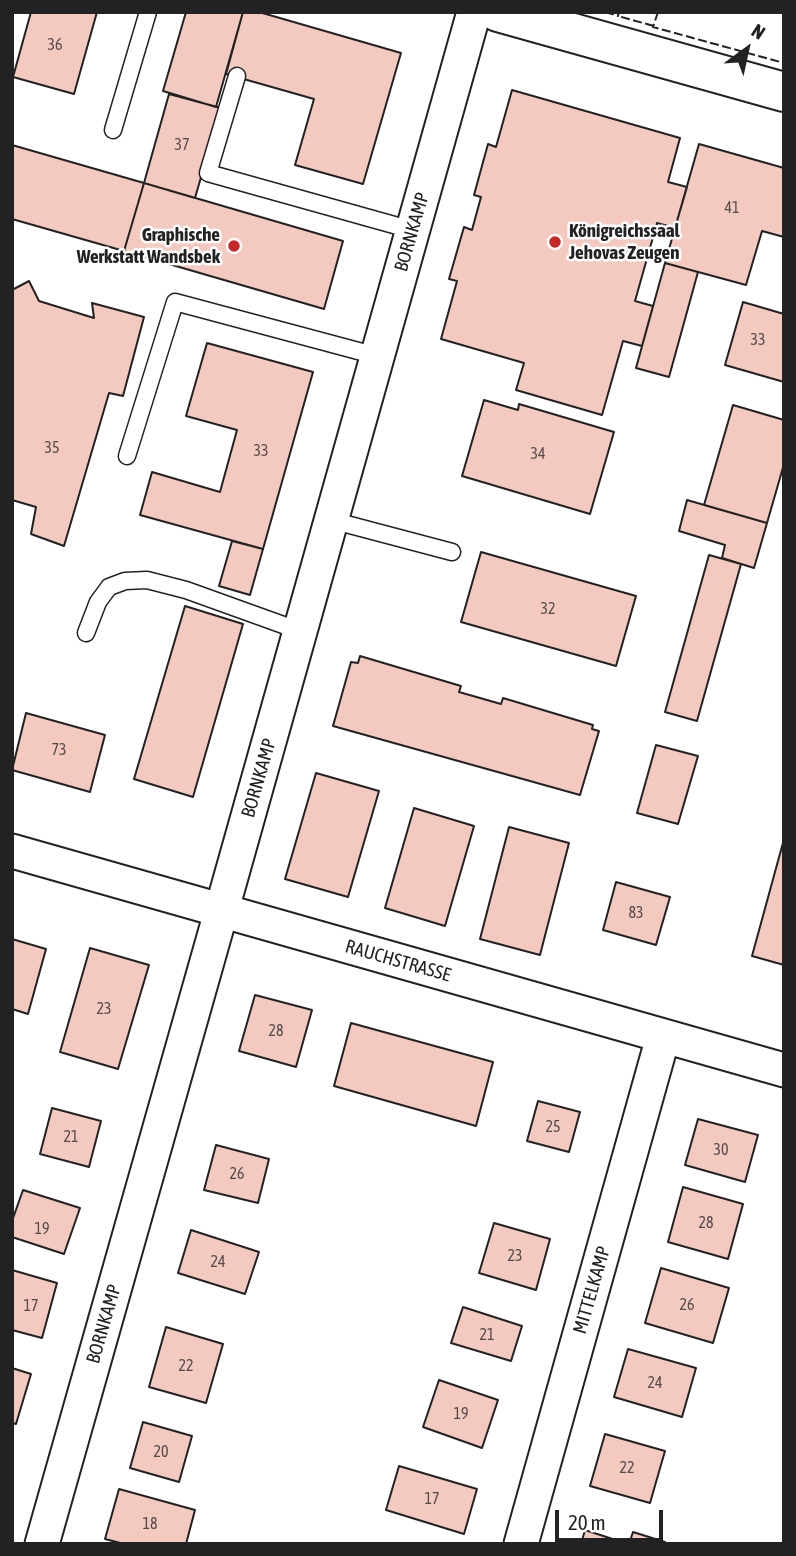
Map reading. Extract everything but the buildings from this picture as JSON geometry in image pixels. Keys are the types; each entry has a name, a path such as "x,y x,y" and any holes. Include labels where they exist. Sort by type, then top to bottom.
{"street":[{"name":"BORNKAMP","path":"42,1544 474,12"},
{"path":"498,12 784,92"},
{"name":"RAUCHSTRASSE","path":"12,851 784,1070"},
{"name":"MITTELKAMP","path":"521,1544 663,1037"}],"lane":[{"path":"113,130 148,12"},
{"path":"237,76 208,173 412,230"},
{"path":"127,456 175,302 377,356"},
{"path":"331,520 452,552"},
{"path":"86,633 98,601 109,587 125,581 147,580 186,590 300,631"}],"fence":[{"path":"605,12 618,16 619,12 618,16 654,26"},
{"path":"658,12 653,27 784,63"}],"place":[{"name":"Königreichssaal Jehovas Zeugen","path":"555,242"},
{"name":"Graphische Werkstatt Wandsbek","path":"234,246"}]}
